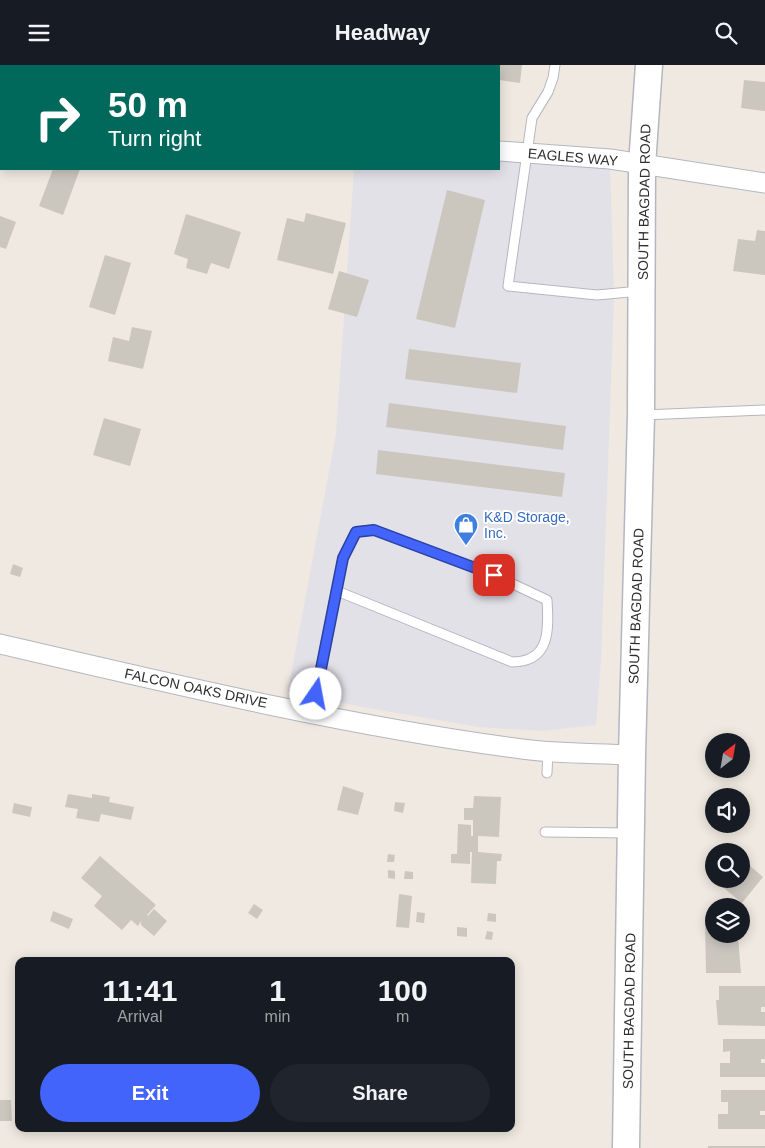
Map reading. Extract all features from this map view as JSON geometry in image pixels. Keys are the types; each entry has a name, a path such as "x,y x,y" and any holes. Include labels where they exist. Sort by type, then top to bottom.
{"main road":[{"name":"SOUTH BAGDAD ROAD","path":"626,1148 632,755 641,415 642,165 649,65"}],"street":[{"name":"EAGLES WAY","path":"500,151 610,159 765,183"},
{"name":"FALCON OAKS DRIVE","path":"0,644 376,726 524,749 632,755"}],"lane":[{"path":"555,65 548,92 532,118 508,287 597,295 642,290"},
{"path":"641,415 765,410"},
{"path":"312,713 336,591 343,558 356,532 374,530 494,575 547,600 546,642 538,653 526,662 512,662 336,591"},
{"path":"547,773 548,750"},
{"path":"545,833 632,833"}],"shaded area":[{"path":"500,151 610,159 614,298 601,661 596,725 542,731 479,727 367,708 288,691 336,434 354,170 500,170"}],"building":[{"path":"500,65 522,65 520,83 500,80"},
{"path":"744,80 765,82 765,111 741,108"},
{"path":"53,170 80,170 63,215 39,206"},
{"path":"447,190 485,200 455,328 416,319"},
{"path":"306,213 346,223 333,274 277,260 287,218 304,222"},
{"path":"186,214 241,232 229,269 211,263 207,274 186,268 188,259 174,254"},
{"path":"0,216 16,222 6,249 0,247"},
{"path":"757,230 765,231 765,275 733,271 738,239 755,241"},
{"path":"105,255 131,263 115,315 89,307"},
{"path":"339,271 369,280 357,317 328,309"},
{"path":"132,327 152,331 143,369 108,361 113,337 129,341"},
{"path":"409,349 521,363 517,393 405,379"},
{"path":"389,403 566,426 563,450 386,427"},
{"path":"104,418 141,429 130,466 93,455"},
{"path":"378,450 565,473 562,497 376,474"},
{"path":"13,564 23,568 20,577 10,574"},
{"path":"343,786 364,793 358,815 337,810"},
{"path":"68,794 92,798 92,794 110,797 109,802 134,807 131,820 101,814 99,822 76,818 78,809 65,807"},
{"path":"474,796 501,797 499,837 478,836 478,852 502,854 501,861 497,861 496,884 471,883 472,852 470,852 470,864 451,863 451,854 457,854 458,824 471,825 471,836 473,836 473,820 464,820 464,808 473,808"},
{"path":"395,802 405,803 403,813 394,811"},
{"path":"14,803 32,807 30,817 12,813"},
{"path":"388,854 395,855 394,862 387,862"},
{"path":"100,856 156,905 148,916 154,909 167,921 154,936 141,925 141,921 138,926 131,920 122,930 94,906 102,896 81,878"},
{"path":"750,866 763,877 746,898 736,898 724,888 750,888"},
{"path":"388,870 395,871 395,879 388,878"},
{"path":"405,871 413,872 413,879 404,879"},
{"path":"399,894 412,896 409,928 396,927"},
{"path":"254,904 263,910 257,919 248,913"},
{"path":"53,911 73,919 69,929 50,921"},
{"path":"417,912 425,913 424,923 416,922"},
{"path":"488,913 496,914 496,922 487,921"},
{"path":"457,927 467,928 467,937 457,936"},
{"path":"487,931 493,932 492,940 485,939"},
{"path":"705,943 738,943 741,973 706,973"},
{"path":"719,986 765,986 765,1007 761,1007 761,1012 765,1012 765,1026 718,1025 716,1000 719,1000"},
{"path":"723,1039 765,1039 765,1059 761,1059 761,1063 765,1063 765,1077 720,1077 720,1063 730,1063 730,1051 723,1052"},
{"path":"721,1090 765,1090 765,1111 760,1111 760,1115 765,1115 765,1129 718,1129 718,1114 728,1114 728,1102 721,1102"},
{"path":"0,1100 11,1100 12,1121 0,1121"},
{"path":"708,1146 765,1146 765,1148 708,1148"}],"place":[{"name":"K&D Storage, Inc.","path":"466,546"}],"route":[{"path":"316,694 343,558 356,532 374,530 494,575"}]}
